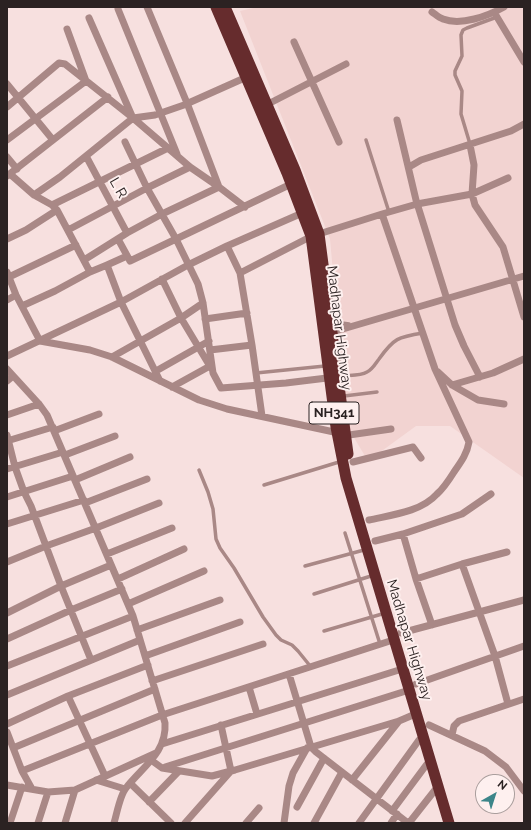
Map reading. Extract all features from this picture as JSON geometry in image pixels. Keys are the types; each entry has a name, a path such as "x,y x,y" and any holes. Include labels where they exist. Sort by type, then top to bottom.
{"highway":[{"name":"Madhapar Highway","path":"216,7 295,170 319,234 352,478 456,823"},
{"name":"Madhapar Highway","path":"225,7 311,236 336,427 346,478 449,823"}],"street":[{"path":"147,7 187,103 219,187"},
{"path":"432,12 443,19 465,22 496,15 504,7"},
{"path":"118,9 159,114 178,156"},
{"path":"496,15 524,62"},
{"path":"89,18 133,118"},
{"path":"67,29 86,81"},
{"path":"294,42 339,142"},
{"path":"7,107 59,63 65,64 108,97 190,167 245,207"},
{"path":"270,103 346,64"},
{"path":"34,196 133,118 159,114 250,76"},
{"path":"7,140 86,81"},
{"path":"7,84 53,140"},
{"path":"90,272 55,207 34,196 9,175 108,97"},
{"path":"397,120 418,204 455,325 480,377"},
{"path":"409,167 421,160 511,131 524,124"},
{"path":"125,142 147,188 176,239 198,284 203,303 213,373"},
{"path":"470,145 474,165 472,194 475,204 503,247 524,317"},
{"path":"7,239 26,230 55,207 99,182 168,148"},
{"name":"L R","path":"86,156 127,233"},
{"path":"7,157 16,169"},
{"path":"68,230 190,167"},
{"path":"322,233 418,204 472,194 508,178"},
{"path":"118,239 130,261 289,185"},
{"path":"84,260 127,233 162,214 219,187"},
{"path":"7,356 121,302 162,278 227,246 300,214"},
{"path":"369,520 421,506 436,496 467,452 469,442 435,369 382,214"},
{"path":"240,273 308,238"},
{"path":"40,341 16,295 8,275 76,245"},
{"path":"227,246 240,273 262,416"},
{"path":"22,306 55,291 90,272 127,256"},
{"path":"107,265 121,302 160,381"},
{"path":"336,331 524,276"},
{"path":"162,278 182,318 210,366 220,388 327,378"},
{"path":"7,300 16,295"},
{"path":"112,356 182,318 203,303"},
{"path":"205,319 247,313"},
{"path":"40,341 90,350 112,356 199,400 227,409 334,432"},
{"path":"156,371 209,341"},
{"path":"210,350 252,345"},
{"path":"452,385 492,374 524,360"},
{"path":"172,387 210,366"},
{"path":"7,369 40,404 47,415 133,616 162,715 165,732 162,744 151,760 127,786 114,823"},
{"path":"435,369 452,385 478,400 504,404"},
{"path":"7,381 14,376"},
{"path":"7,415 40,404"},
{"path":"91,660 24,492 15,467 8,439 53,429 99,414"},
{"path":"349,435 391,429"},
{"path":"7,469 64,453 115,436"},
{"path":"353,462 414,447 421,458"},
{"path":"7,497 74,478 130,457"},
{"path":"7,524 34,515 84,502 147,479"},
{"path":"375,541 403,534 462,514 491,494"},
{"path":"7,562 159,503"},
{"path":"107,554 172,528"},
{"path":"403,534 416,579 432,625"},
{"path":"118,579 184,549"},
{"path":"416,579 462,564 507,552"},
{"path":"462,564 495,656 508,704"},
{"path":"7,613 61,586 111,565"},
{"path":"128,604 204,571"},
{"path":"7,639 122,589"},
{"path":"138,630 220,600"},
{"path":"401,633 524,600"},
{"path":"7,666 133,616"},
{"path":"145,656 240,622"},
{"path":"7,694 140,640"},
{"path":"22,771 162,715 390,641"},
{"path":"152,681 263,644"},
{"path":"416,684 524,646"},
{"path":"7,724 68,696 148,665"},
{"path":"162,744 399,670"},
{"path":"284,823 289,786 293,773 309,747 305,724 289,674"},
{"path":"248,687 257,714"},
{"path":"13,748 155,689"},
{"path":"162,768 406,691"},
{"path":"68,696 105,776"},
{"path":"452,735 454,726 459,721 524,699"},
{"path":"151,760 162,768 212,776 231,772 309,747 399,721 413,715"},
{"path":"352,780 399,721"},
{"path":"221,725 231,772"},
{"path":"429,725 485,751 506,767 524,791"},
{"path":"7,732 22,771 32,789"},
{"path":"359,823 419,740"},
{"path":"309,747 409,823 435,790"},
{"path":"7,785 48,792 75,790 156,753"},
{"path":"296,807 324,758"},
{"path":"391,823 395,812 427,764"},
{"path":"149,802 179,771"},
{"path":"185,823 231,772"},
{"path":"314,823 342,772"},
{"path":"96,780 127,786 149,802 171,823"},
{"path":"10,823 22,787"},
{"path":"66,823 75,790"},
{"path":"38,823 48,792"},
{"path":"246,823 259,808"}],"lane":[{"path":"470,145 461,114 462,91 455,75 455,71 462,56 461,35 463,30 496,15"},
{"path":"366,140 390,212"},
{"path":"335,322 347,325 414,307"},
{"path":"342,376 369,371 374,367 393,341 401,337 423,333"},
{"path":"256,374 325,366"},
{"path":"344,396 377,392"},
{"path":"264,485 339,462"},
{"path":"199,470 211,504 216,539 220,548 276,635 298,651 311,667"},
{"path":"345,533 380,644"},
{"path":"305,566 364,550"},
{"path":"314,594 371,576"},
{"path":"324,631 382,614"}],"shaded area":[{"path":"258,7 524,7 524,478 450,426 416,426 368,461 347,426 330,239 240,11"}]}
